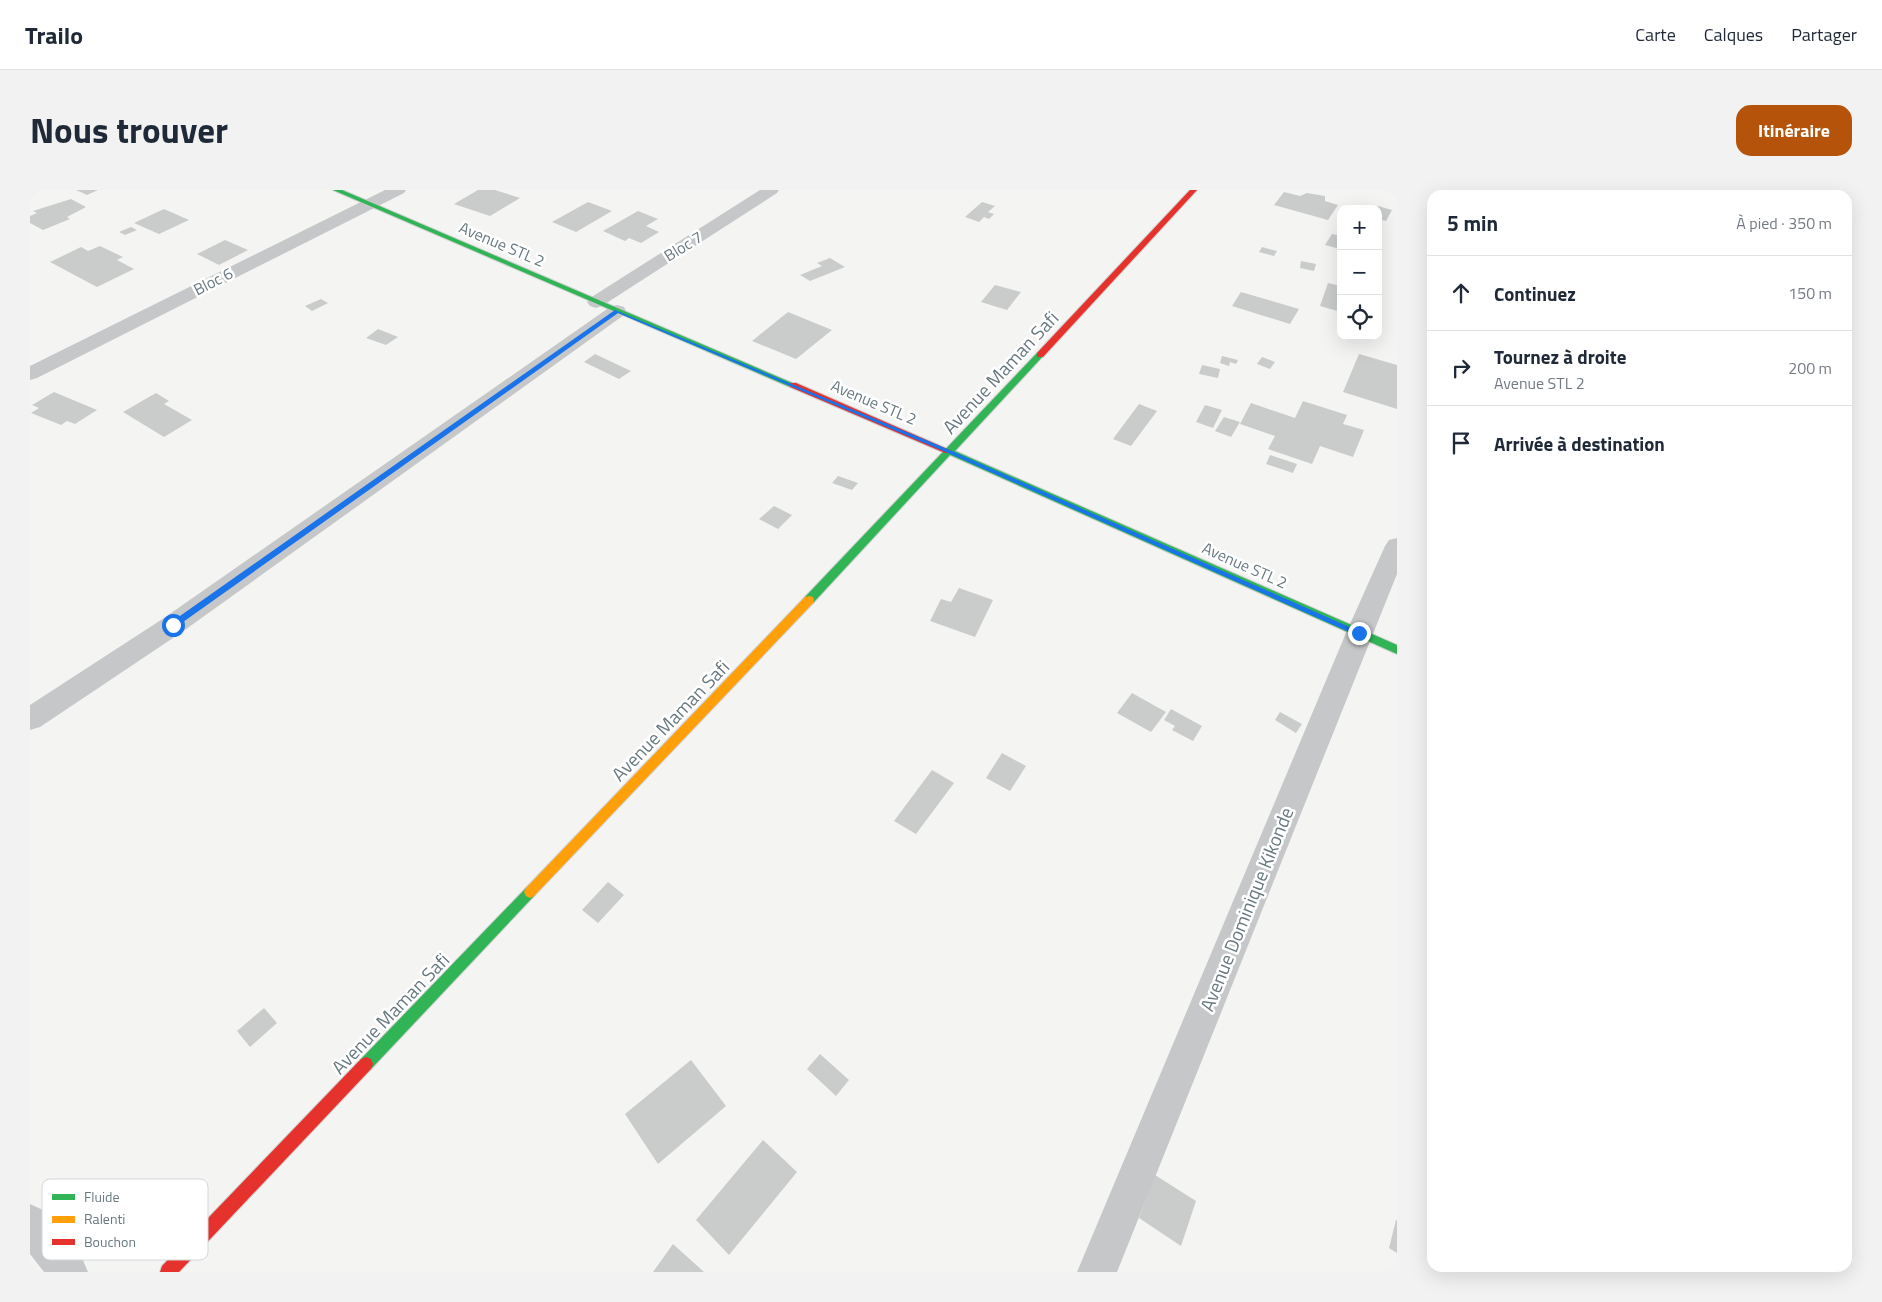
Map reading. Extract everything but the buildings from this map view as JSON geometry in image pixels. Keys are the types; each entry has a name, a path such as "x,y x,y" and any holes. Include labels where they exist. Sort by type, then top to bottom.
{"street":[{"name":"Avenue STL 2","path":"336,190 950,452 1397,650"},
{"name":"Bloc 6","path":"30,374 398,190"},
{"name":"Bloc 7","path":"596,302 771,190"},
{"name":"Avenue Maman Safi","path":"208,1230 950,452 1194,190"},
{"path":"30,719 173,625 617,311"},
{"name":"Avenue Dominique Kikonde","path":"1097,1272 1359,633 1397,546"},
{"path":"30,1223 42,1238"},
{"path":"59,1260 68,1272"},
{"name":"Avenue Maman Safi","path":"168,1272 179,1260"}],"traffic: fast":[{"path":"336,190 793,385"},
{"path":"809,600 1040,355"},
{"path":"948,451 1397,650"},
{"path":"366,1064 530,892"}],"traffic: slow":[{"path":"530,892 809,600"}],"traffic: jam":[{"path":"1040,355 1194,190"},
{"path":"793,385 948,451"},
{"path":"208,1230 366,1064"},
{"path":"168,1272 179,1260"}],"route":[{"path":"173,625 617,311 950,452 1359,633"}]}
